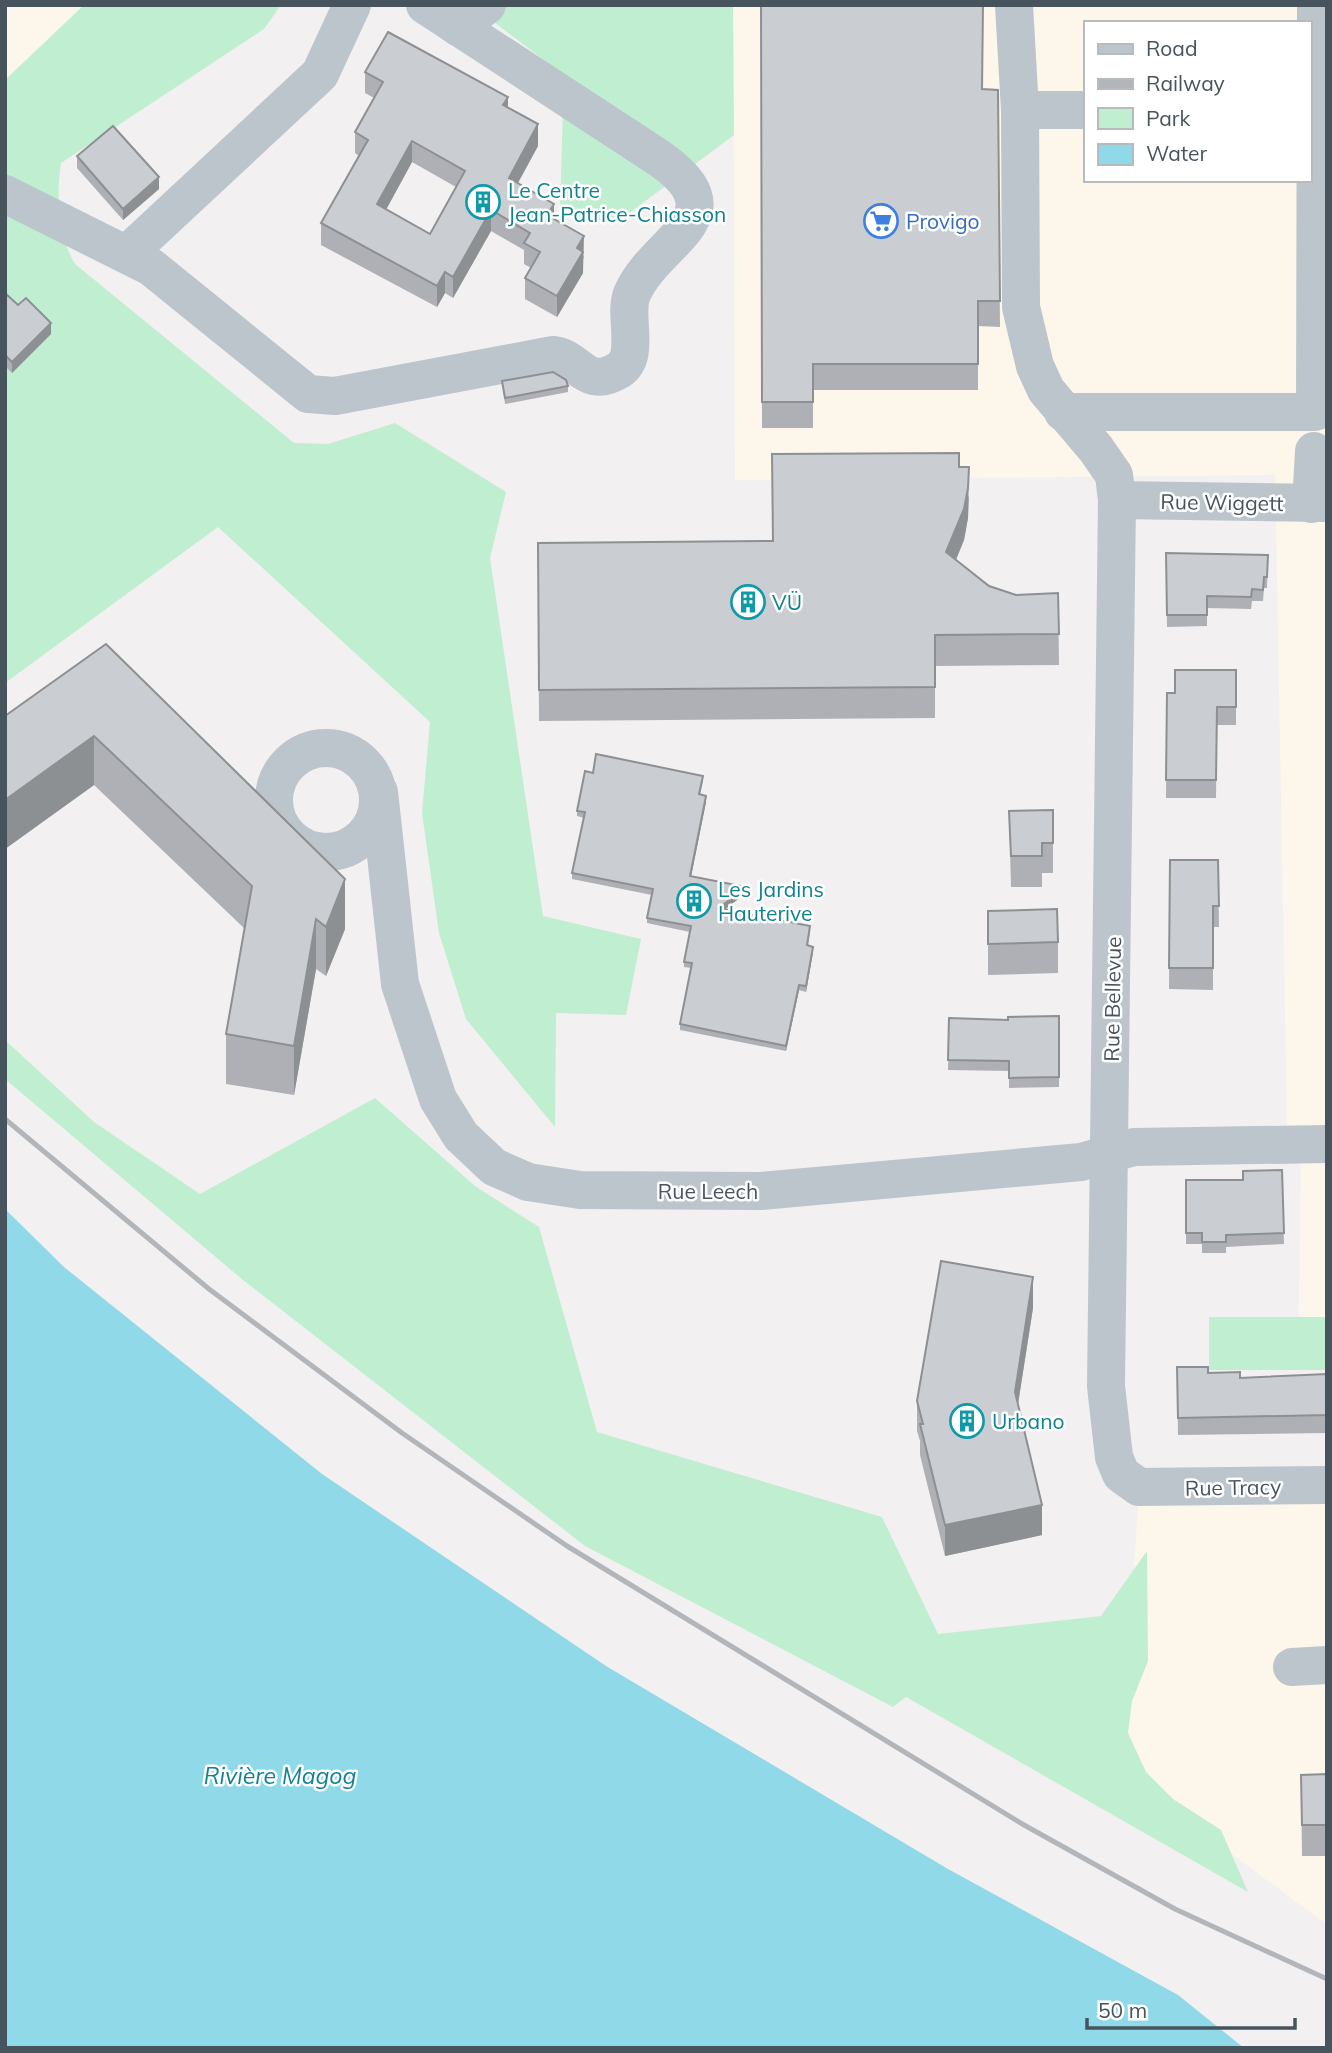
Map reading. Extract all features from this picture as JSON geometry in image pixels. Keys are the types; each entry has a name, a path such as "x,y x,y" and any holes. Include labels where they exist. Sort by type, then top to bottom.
{"street":[{"path":"128,253 320,74 352,5"},
{"path":"5,194 22,205 128,253 151,267 308,394 320,397 553,355 565,356 588,376 603,377 621,369 629,358 629,307 633,292 685,229 694,210 695,195 683,175 472,16 425,5"},
{"name":"Rue Bellevue","path":"1014,5 1020,110 1021,307 1035,366 1046,390 1096,449 1114,475 1117,500 1106,1386 1109,1437 1121,1474 1139,1487"},
{"path":"1063,412 1315,412 1316,5"},
{"path":"1020,110 1084,110"},
{"path":"1314,451 1319,504"},
{"name":"Rue Wiggett","path":"1117,500 1319,504"},
{"name":"Rue Leech","path":"379,792 391,929 400,984 418,1047 438,1099 461,1136 494,1167 528,1182 580,1190 761,1191 1081,1163 1134,1147 1203,1137 1251,1137 1327,1144"},
{"name":"Rue Tracy","path":"1139,1487 1327,1485"}],"shaded area":[{"path":"5,5 84,5 5,80"},
{"path":"733,5 1327,5 1327,1370 1298,1370 1301,1127 1287,1127 1275,475 735,480"},
{"path":"1327,1485 1327,1925 1135,1782 1124,1732 1139,1487"}],"green space":[{"path":"84,5 281,5 264,29 61,163 60,215 65,241 75,264 294,443 328,444 395,423 506,492 490,558 543,916 641,939 626,1015 556,1013 555,1127 466,1019 439,933 422,813 430,722 218,527 5,683 5,80"},
{"path":"471,5 733,5 734,135 620,220 584,220 560,209 564,75"},
{"path":"5,1040 94,1122 200,1194 375,1098 475,1186 539,1227 597,1432 882,1517 938,1634 1101,1616 1147,1551 1148,1661 1132,1701 1128,1733 1146,1772 1173,1799 1221,1830 1248,1892 906,1697 893,1707 585,1546 243,1280 5,1079"},
{"path":"1209,1317 1327,1317 1327,1370 1209,1370"}],"water":[{"name":"Rivière Magog","path":"5,1209 64,1267 322,1474 606,1666 948,1869 1178,1995 1244,2048 5,2048"}],"building":[{"name":"Provigo","path":"761,5 983,5 982,89 998,90 1000,301 978,301 978,364 813,364 813,402 762,402"},
{"name":"Le Centre Jean-Patrice-Chiasson","path":"388,32 508,97 503,105 538,124 509,178 554,204 547,215 584,236 577,248 583,252 557,296 525,278 540,252 524,243 530,233 491,210 453,277 445,272 437,286 321,223 368,140 355,132 383,82 365,72","holes":["412,141 465,171 430,234 377,204"]},
{"path":"113,126 159,177 123,209 77,156"},
{"path":"5,293 18,305 26,298 51,323 12,362 5,355"},
{"path":"553,372 566,380 568,386 505,398 502,381"},
{"name":"VÜ","path":"959,453 959,467 969,467 968,488 964,509 946,552 989,586 1016,595 1058,593 1059,634 935,635 935,687 539,690 538,543 773,541 772,454"},
{"path":"1166,553 1268,555 1267,577 1264,577 1263,590 1252,589 1251,597 1207,596 1207,615 1167,615"},
{"path":"106,644 345,879 326,927 316,919 294,1046 226,1034 252,886 94,736 5,800 5,716"},
{"path":"1175,670 1236,670 1236,707 1217,707 1216,780 1166,780 1167,693 1175,693"},
{"name":"Les Jardins Hauterive","path":"596,754 703,776 699,794 706,796 690,876 746,887 719,908 810,926 807,945 813,947 806,986 799,985 786,1046 680,1024 692,963 684,962 691,926 647,918 653,889 572,873 585,812 577,811 585,771 593,773"},
{"path":"1053,810 1053,843 1042,843 1042,856 1011,856 1009,811"},
{"path":"1170,860 1218,860 1219,906 1213,906 1213,968 1169,968"},
{"path":"1057,909 1058,942 988,944 988,911"},
{"path":"1059,1016 1059,1077 1009,1078 1009,1061 948,1060 949,1018 1008,1020 1008,1017"},
{"path":"1282,1170 1284,1233 1226,1235 1226,1242 1202,1242 1202,1233 1186,1233 1186,1180 1243,1180 1243,1171"},
{"name":"Urbano","path":"941,1261 1033,1277 1015,1392 1042,1505 945,1525 920,1424 923,1424 917,1401"},
{"path":"1177,1367 1208,1367 1208,1373 1240,1372 1240,1378 1327,1374 1327,1415 1178,1418"},
{"path":"1327,1774 1327,1825 1302,1825 1301,1775"}],"railway":[{"path":"5,1119 209,1289 402,1433 567,1546 1024,1825 1175,1909 1327,1979"}],"place":[{"name":"Le Centre Jean-Patrice-Chiasson","path":"483,202"},
{"name":"Provigo","path":"881,221"},
{"name":"VÜ","path":"748,602"},
{"name":"Les Jardins Hauterive","path":"694,901"},
{"name":"Urbano","path":"967,1421"}]}
